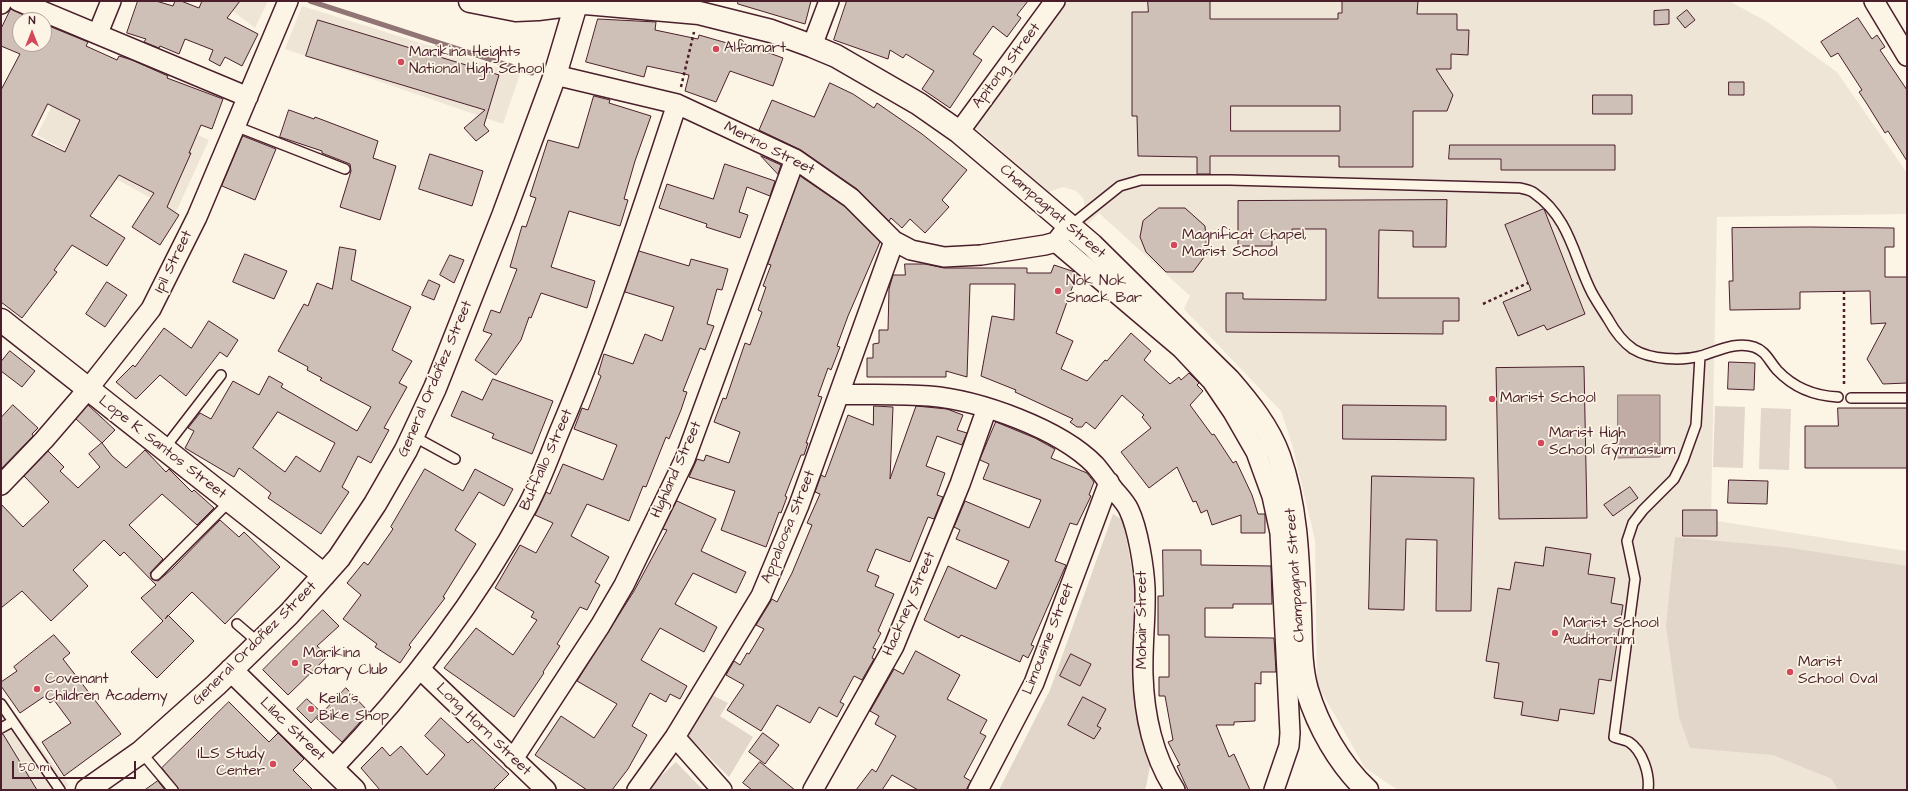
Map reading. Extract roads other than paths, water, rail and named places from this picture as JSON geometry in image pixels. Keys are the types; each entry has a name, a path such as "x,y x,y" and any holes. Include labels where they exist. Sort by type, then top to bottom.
{"street":[{"path":"18,1 98,33 248,97"},
{"path":"98,33 111,1"},
{"name":"Ipil Street","path":"1,485 44,440 88,390 151,308 197,217 288,1"},
{"name":"Champagnat Street","path":"470,1 516,10 538,9 576,2 699,13 748,25 812,46 871,75 919,104 959,132 1063,234 1122,274 1230,380 1272,439 1286,481 1295,526 1302,660 1307,689 1320,722 1332,745 1347,768 1367,790"},
{"path":"812,46 830,1"},
{"name":"Apitong Street","path":"959,132 1055,1"},
{"path":"1874,1 1907,56"},
{"name":"General Ordoñez Street","path":"87,790 141,752 260,643 289,614 339,558 375,504 406,450 435,388 503,216 555,75 576,2"},
{"name":"Merino Street","path":"555,75 676,104 794,159 851,198 894,241 912,250 944,257 996,253 1063,234"},
{"name":"Buffallo Street","path":"332,769 420,669 462,613 528,506 584,374 630,247 676,104"},
{"name":"Highland Street","path":"513,758 600,626 624,584 685,459 794,159"},
{"path":"1063,234 1181,348 1212,381 1234,412 1256,452 1272,496 1280,533 1290,733 1289,746 1274,790"},
{"name":"Appaloosa Street","path":"637,790 675,737 761,596 799,505 894,241"},
{"name":"Lope K. Santos Street","path":"1,320 324,575"},
{"name":"Mohair Street","path":"839,394 930,396 958,400 987,408 1028,423 1054,436 1095,465 1129,510 1142,555 1145,589 1143,675 1147,716 1152,740 1166,786"},
{"name":"Hackney Street","path":"813,790 894,646 960,484 987,408"},
{"name":"Limousine Street","path":"978,790 1034,683 1109,482"},
{"name":"Long Horn Street","path":"420,669 546,790"},
{"name":"Lilac Street","path":"231,670 354,790"},
{"path":"675,737 722,790"}],"lane":[{"path":"236,126 346,169"},
{"path":"1063,234 1120,186 1141,180 1230,180 1520,188 1534,192 1550,207 1567,230 1592,293 1615,332 1633,349 1647,355 1665,358 1700,356 1733,346 1755,347 1766,354 1776,369 1791,383 1821,396 1838,397"},
{"path":"1648,790 1649,783 1646,768 1636,749 1629,742 1614,737 1635,578 1627,541 1633,523 1643,510 1674,479 1683,461 1696,425 1700,356"},
{"path":"164,449 221,375"},
{"path":"1851,398 1907,398"},
{"path":"413,436 455,459"},
{"path":"156,575 230,501"},
{"path":"237,624 260,643"},
{"path":"1,704 60,790"},
{"path":"1,728 12,722"},
{"path":"141,752 173,790"}],"waterway":[{"path":"310,1 532,73"}],"place":[{"name":"Alfamart","path":"716,49"},
{"name":"Marikina Heights National High School","path":"401,62"},
{"name":"Magnificat Chapel, Marist School","path":"1174,245"},
{"name":"Nok Nok Snack Bar","path":"1058,291"},
{"name":"Marist School","path":"1492,399"},
{"name":"Marist High School Gymnasium","path":"1541,443"},
{"name":"Marist School Auditorium","path":"1555,633"},
{"name":"Marikina Rotary Club","path":"295,663"},
{"name":"Marist School Oval","path":"1790,672"},
{"name":"Covenant Children Academy","path":"37,689"},
{"name":"Keila's Bike Shop","path":"311,709"},
{"name":"ILS Study Center","path":"273,764"}]}
